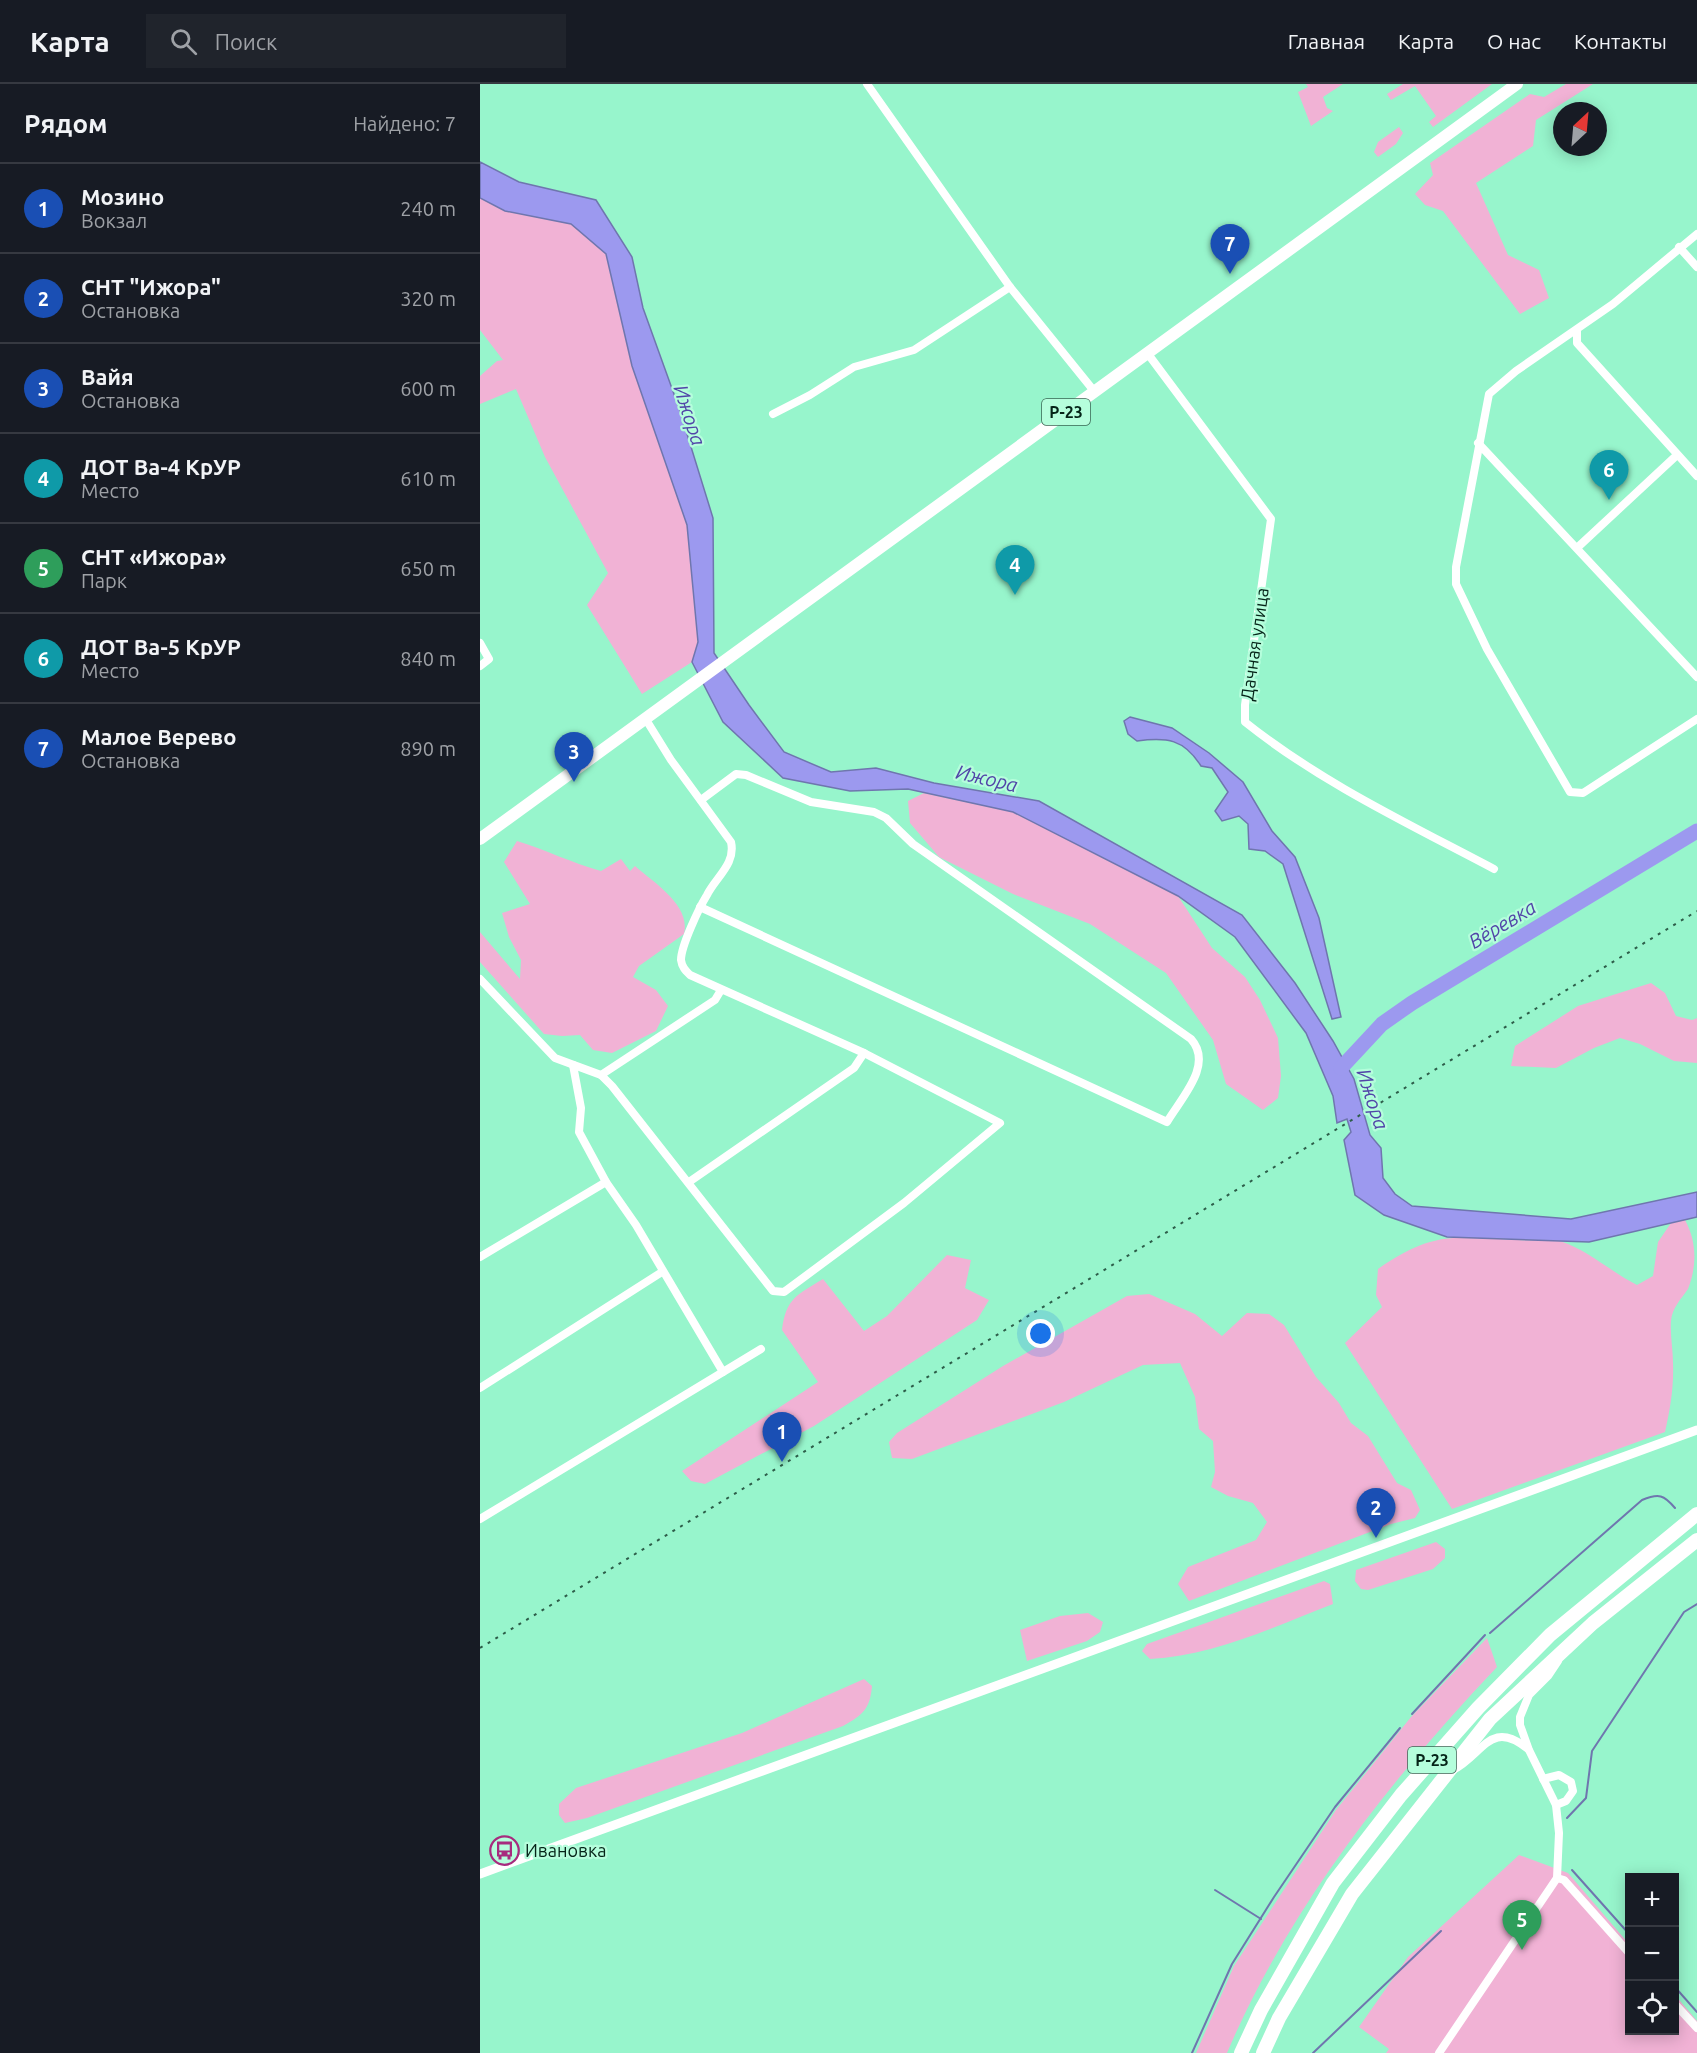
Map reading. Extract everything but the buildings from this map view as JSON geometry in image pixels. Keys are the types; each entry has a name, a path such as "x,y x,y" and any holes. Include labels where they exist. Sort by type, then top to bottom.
{"highway":[{"name":"Р-23","path":"1241,2053 1261,2010 1333,1883 1401,1795 1478,1708 1550,1635 1697,1514"},
{"name":"Р-23","path":"1263,2053 1279,2018 1352,1894 1490,1719 1564,1649 1697,1539"}],"main road":[{"name":"Р-23","path":"480,839 1517,84"}],"street":[{"path":"867,84 1010,287 1094,391"},
{"path":"1697,234 1613,304 1577,331 1515,371 1489,394 1456,567 1456,584 1488,649 1564,786 1570,792 1583,793 1697,719"},
{"path":"1679,247 1697,267"},
{"path":"773,414 810,395 854,367 914,350 1010,287"},
{"path":"1577,331 1577,343 1697,476"},
{"name":"Дачная улица","path":"1148,354 1271,519 1245,705 1245,722 1293,758 1391,815 1494,869"},
{"path":"1478,443 1697,677"},
{"path":"1578,548 1677,455"},
{"path":"480,643 489,659 480,666"},
{"path":"480,979 555,1058 601,1075 689,1182 773,1291 784,1292 904,1203 1000,1123 864,1053 690,975 683,968 681,957 700,908 733,852 731,842 645,718"},
{"path":"700,908 1167,1122 1198,1069 1201,1058 1199,1047 1191,1039 913,844 886,818 847,806 811,802 746,775 736,774 701,800"},
{"path":"601,1075 715,1000 721,990"},
{"path":"689,1182 854,1068 864,1053"},
{"path":"573,1065 581,1108 579,1132 606,1182 636,1225 723,1372"},
{"path":"480,1257 606,1182"},
{"path":"480,1388 662,1272"},
{"path":"480,1519 761,1348"},
{"path":"480,1874 1697,1430"},
{"path":"1439,2053 1557,1878 1559,1833 1556,1805 1529,1750 1520,1725 1521,1710 1529,1695 1557,1664 1564,1649"},
{"path":"1445,1774 1462,1766 1479,1748 1495,1737 1509,1737 1529,1750"},
{"path":"1543,1779 1559,1774 1571,1782 1573,1791 1570,1797 1556,1805"},
{"path":"1557,1878 1564,1880 1625,1949"},
{"path":"1679,2008 1697,2028"}],"shaded area":[{"path":"1306,84 1343,84 1323,97 1327,108 1333,111 1311,126 1298,92 1308,87"},
{"path":"1403,84 1492,84 1433,127 1429,122 1436,116 1415,86 1391,100 1387,94"},
{"path":"1566,84 1593,84 1564,102 1553,102 1553,109 1536,120 1533,146 1476,183 1508,255 1539,270 1549,298 1520,314 1443,211 1425,205 1415,194 1433,175 1430,163 1530,94 1544,97"},
{"path":"1399,127 1403,133 1396,144 1378,157 1374,152 1378,142"},
{"name":"Ижора","path":"480,162 519,182 596,200 632,257 643,308 679,408 713,518 714,653 784,752 831,772 876,768 934,783 1039,801 1242,915 1295,983 1333,1041 1354,1079 1370,1135 1381,1148 1383,1178 1395,1194 1412,1206 1571,1219 1697,1192 1697,1217 1589,1242 1447,1237 1384,1215 1355,1195 1344,1140 1351,1132 1347,1119 1337,1123 1333,1096 1306,1033 1235,937 1178,896 1013,812 908,789 850,791 783,778 723,722 692,662 698,642 687,525 632,366 606,254 571,224 505,211 480,198"},
{"path":"480,198 505,211 571,224 606,254 632,366 687,525 698,642 692,662 642,694 587,605 608,573 545,457 516,389 480,404 480,376 497,361 503,360 480,330"},
{"path":"1130,717 1172,728 1209,753 1243,782 1272,831 1295,857 1319,918 1341,1017 1332,1019 1283,864 1265,851 1249,849 1248,824 1239,816 1222,821 1215,811 1228,792 1212,768 1201,766 1188,750 1174,742 1157,739 1137,741 1128,734 1124,721"},
{"path":"924,793 1013,812 1178,896 1212,948 1245,977 1260,1000 1278,1038 1281,1076 1278,1098 1263,1110 1226,1084 1213,1040 1166,973 1090,924 1013,894 939,857 910,823 908,801"},
{"path":"517,841 601,871 621,859 630,871 635,866 661,887 677,904 685,923 684,934 639,966 633,977 656,990 668,1006 656,1031 612,1053 593,1050 580,1035 544,1034 480,962 480,932 520,979 521,960 509,937 502,913 530,904 504,862"},
{"path":"1651,983 1665,993 1676,1016 1692,1020 1697,1018 1697,1063 1674,1061 1640,1044 1620,1038 1594,1048 1556,1068 1511,1066 1515,1046 1578,1006"},
{"path":"1685,1220 1694,1245 1694,1263 1688,1289 1677,1304 1671,1321 1673,1381 1665,1432 1452,1509 1345,1343 1382,1307 1376,1295 1378,1269 1415,1248 1446,1239 1550,1240 1560,1241 1580,1250 1637,1285 1653,1276 1658,1242 1671,1223"},
{"path":"947,1255 971,1260 965,1288 989,1300 977,1320 814,1426 705,1484 691,1481 682,1471 818,1382 782,1330 786,1311 794,1298 823,1279 864,1331 887,1316"},
{"path":"1149,1294 1195,1314 1222,1336 1247,1313 1269,1314 1284,1325 1316,1377 1339,1403 1351,1423 1368,1436 1397,1483 1411,1490 1420,1510 1415,1518 1391,1524 1189,1601 1178,1584 1188,1567 1256,1540 1267,1522 1253,1503 1228,1496 1211,1487 1215,1472 1213,1441 1199,1429 1195,1397 1180,1363 1143,1365 1064,1402 912,1459 892,1458 889,1442 897,1433 1003,1366 1127,1296"},
{"path":"1436,1542 1445,1549 1445,1558 1433,1569 1368,1590 1361,1589 1355,1581 1356,1570"},
{"path":"1324,1581 1330,1584 1333,1604 1243,1639 1173,1657 1150,1659 1142,1651 1147,1644"},
{"path":"1088,1613 1103,1622 1100,1632 1087,1641 1027,1661 1020,1630 1060,1616"},
{"path":"1487,1638 1497,1667 1418,1755 1345,1848 1311,1897 1280,1948 1227,2053 1196,2053 1234,1966 1336,1810 1411,1717"},
{"path":"864,1679 872,1686 867,1706 860,1715 843,1726 587,1818 565,1823 559,1815 559,1804 576,1788 742,1733"},
{"path":"1519,1855 1568,1873 1625,1939 1625,2035 1679,2035 1679,2000 1697,2021 1697,2053 1386,2053 1389,2049 1359,2027 1408,1957"}],"waterway":[{"name":"Вёревка","path":"1341,1068 1382,1024 1412,1003 1697,831"},
{"path":"1490,1633 1642,1500 1661,1496 1675,1508"},
{"path":"1567,1818 1586,1798 1592,1751 1684,1612 1697,1604"},
{"path":"1412,1714 1485,1635"},
{"path":"1192,2053 1232,1964 1274,1897 1335,1807 1400,1728"},
{"path":"1572,1870 1625,1929"},
{"path":"1215,1890 1261,1919"},
{"path":"1313,2053 1441,1931"},
{"path":"1679,1992 1697,2012"}],"railway":[{"path":"480,1648 1697,911"}],"place":[{"name":"Малое Верево","path":"1230,274"},
{"name":"ДОТ Ва-5 КрУР","path":"1609,500"},
{"name":"ДОТ Ва-4 КрУР","path":"1015,595"},
{"name":"Вайя","path":"574,782"},
{"name":"Мозино","path":"782,1462"},
{"name":"СНТ \"Ижора\"","path":"1376,1538"},
{"name":"Ивановка","path":"504,1850"},
{"name":"СНТ «Ижора»","path":"1522,1950"}]}
